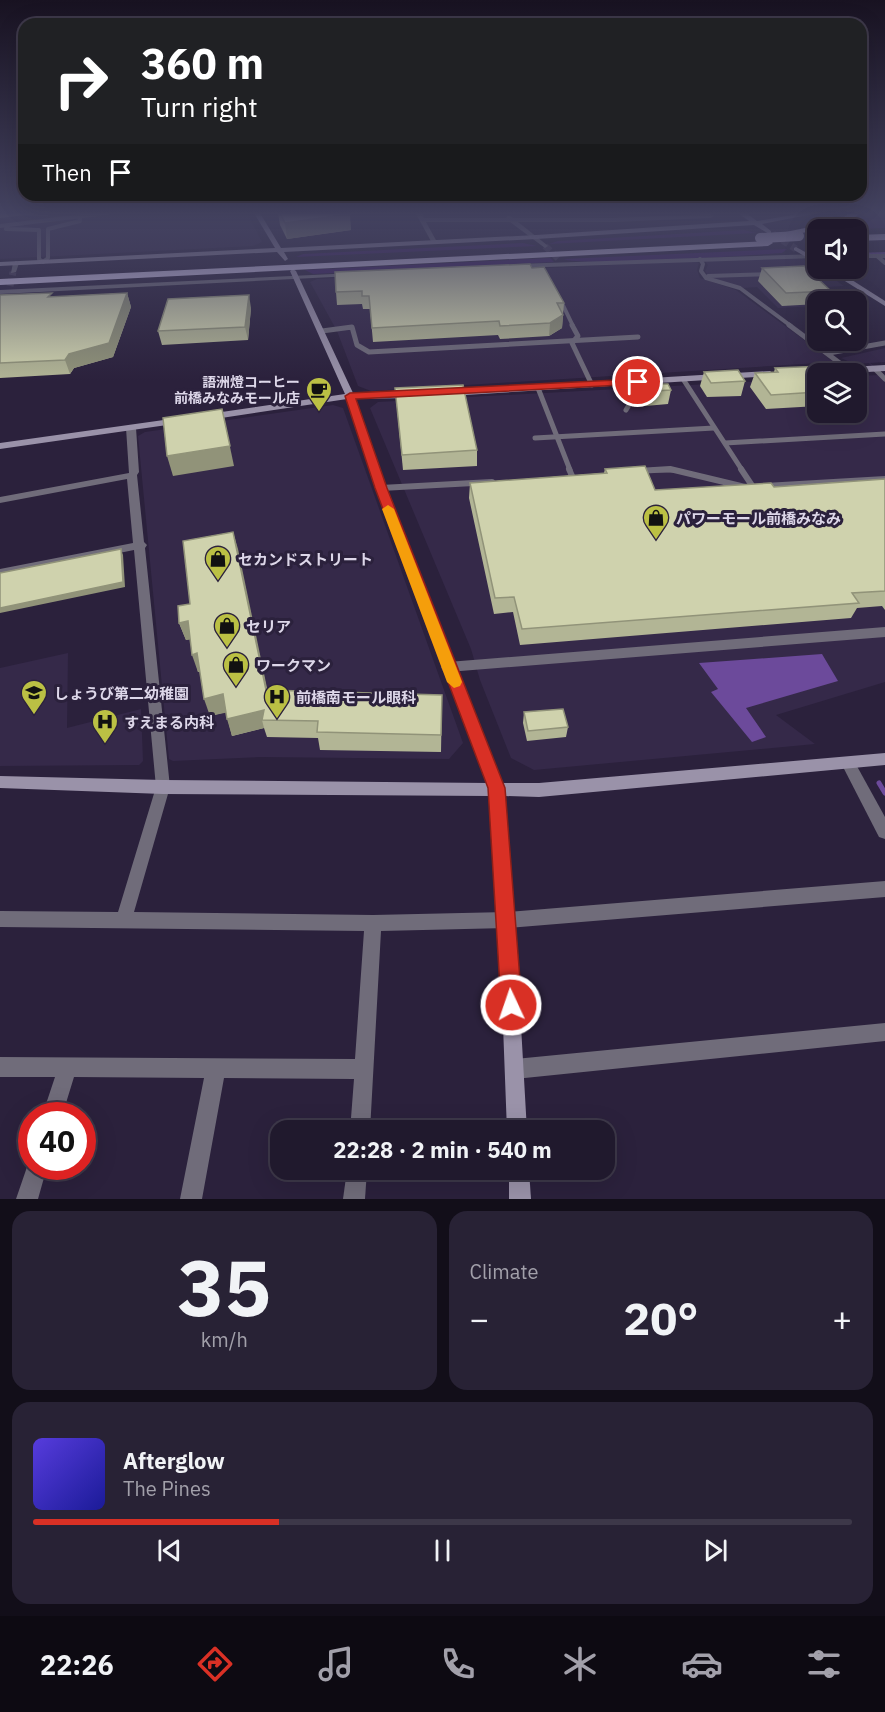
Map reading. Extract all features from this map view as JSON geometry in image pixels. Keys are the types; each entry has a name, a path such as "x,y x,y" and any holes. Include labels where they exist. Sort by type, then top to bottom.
{"highway":[{"path":"0,276 141,269"},
{"path":"5,288 319,269"}],"street":[{"path":"295,274 350,396 381,488 496,788 507,920 517,1120"},
{"path":"5,288 295,274 364,274"},
{"path":"844,279 885,304"},
{"path":"438,393 781,374"},
{"path":"198,418 350,396 426,394"},
{"path":"0,446 187,420"},
{"path":"124,919 163,787 141,545 132,475 135,472 131,428"},
{"path":"0,500 132,475"},
{"path":"0,573 141,545"},
{"path":"448,667 885,632"},
{"path":"0,782 163,787 539,790 885,759"},
{"path":"848,763 885,832"},
{"path":"0,919 373,923 507,920 885,889"},
{"path":"361,1120 373,923"},
{"path":"515,1069 885,1032"},
{"path":"0,1067 365,1069"},
{"path":"57,1102 68,1067"},
{"path":"191,1199 216,1068"},
{"path":"27,1199 33,1180"},
{"path":"354,1199 356,1180"},
{"path":"519,1180 520,1199"}],"lane":[{"path":"536,269 538,273"},
{"path":"702,269 704,276"},
{"path":"796,272 807,271"},
{"path":"704,276 773,273"},
{"path":"704,276 740,288 841,363"},
{"path":"558,295 578,336 573,341"},
{"path":"322,331 352,327 357,345 369,352 638,337"},
{"path":"573,341 592,385"},
{"path":"829,353 885,343"},
{"path":"880,368 885,379"},
{"path":"683,379 753,487"},
{"path":"538,388 572,476"},
{"path":"626,410 629,405 627,394 650,394"},
{"path":"535,438 714,428"},
{"path":"725,443 885,434"},
{"path":"632,471 670,469 753,487 885,479"},
{"path":"561,477 584,475"},
{"path":"381,488 504,481"}],"shaded area":[{"path":"326,269 414,269 313,274 305,270"},
{"path":"527,269 697,269 700,278 736,290 807,342 807,351 819,351 834,362 371,391 358,386 337,331 310,282 317,279"},
{"path":"706,269 807,269 807,271 708,275"},
{"path":"807,273 807,279 834,279 844,286 827,287 832,291 807,291 807,307 778,308 757,287 743,288 707,276"},
{"name":"パワーモール前橋みなみ","path":"885,348 885,362 870,363 885,375 885,682 776,715 815,744 534,770 511,758 480,680 471,649 370,408 378,402 807,379 807,423 867,423 867,376 880,375 869,363 852,363 841,358"},
{"path":"333,405 343,408 463,743 449,759 261,757 173,761 169,759 138,436 145,432"},
{"name":"しょうび第二幼稚園","path":"68,653 67,728 141,709 143,761 139,765 0,766 0,668"},
{"path":"822,654 838,681 746,708 766,737 752,742 711,692 718,689 699,663"}],"building":[{"path":"409,269 545,269 564,303 557,303 563,315 550,323 500,326 499,321 372,328 369,296 362,296 362,291 336,292 335,272"},
{"path":"763,269 807,269 807,279 818,279 831,291 786,293"},
{"path":"52,293 48,297 127,293 109,343 69,354 65,360 0,363 0,295"},
{"path":"249,295 245,327 158,331 168,299"},
{"path":"807,367 807,393 771,395 755,373 778,372 775,368"},
{"path":"738,370 745,381 711,383 704,372"},
{"path":"636,384 668,384 671,390 636,392"},
{"path":"463,385 477,450 402,455 395,388"},
{"path":"222,409 230,446 167,456 163,418"},
{"path":"645,466 655,490 771,483 774,487 885,479 885,591 852,593 859,603 522,629 514,597 495,598 470,483 607,473 605,469"},
{"path":"233,532 266,690 442,695 441,735 317,732 318,721 262,720 264,710 227,719 223,694 204,699 197,653 192,655 188,621 179,623 178,606 190,604 183,541"},
{"path":"121,549 123,582 0,608 0,573"},
{"path":"563,709 568,727 528,731 524,712"}],"waterway":[{"path":"879,783 885,793"}],"tunnel":[{"path":"10,286 13,272"}],"slow traffic":[{"path":"388,509 454,682"}],"place":[{"name":"語洲燈コーヒー 前橋みなみモール店","path":"319,413"},
{"name":"パワーモール前橋みなみ","path":"656,541"},
{"name":"セカンドストリート","path":"218,582"},
{"name":"セリア","path":"227,649"},
{"name":"ワークマン","path":"236,688"},
{"name":"しょうび第二幼稚園","path":"34,716"},
{"name":"前橋南モール眼科","path":"277,720"},
{"name":"すえまる内科","path":"105,745"}],"route":[{"path":"511,1005 500,817 496,788 381,488 350,396 367,398 638,382"}]}
